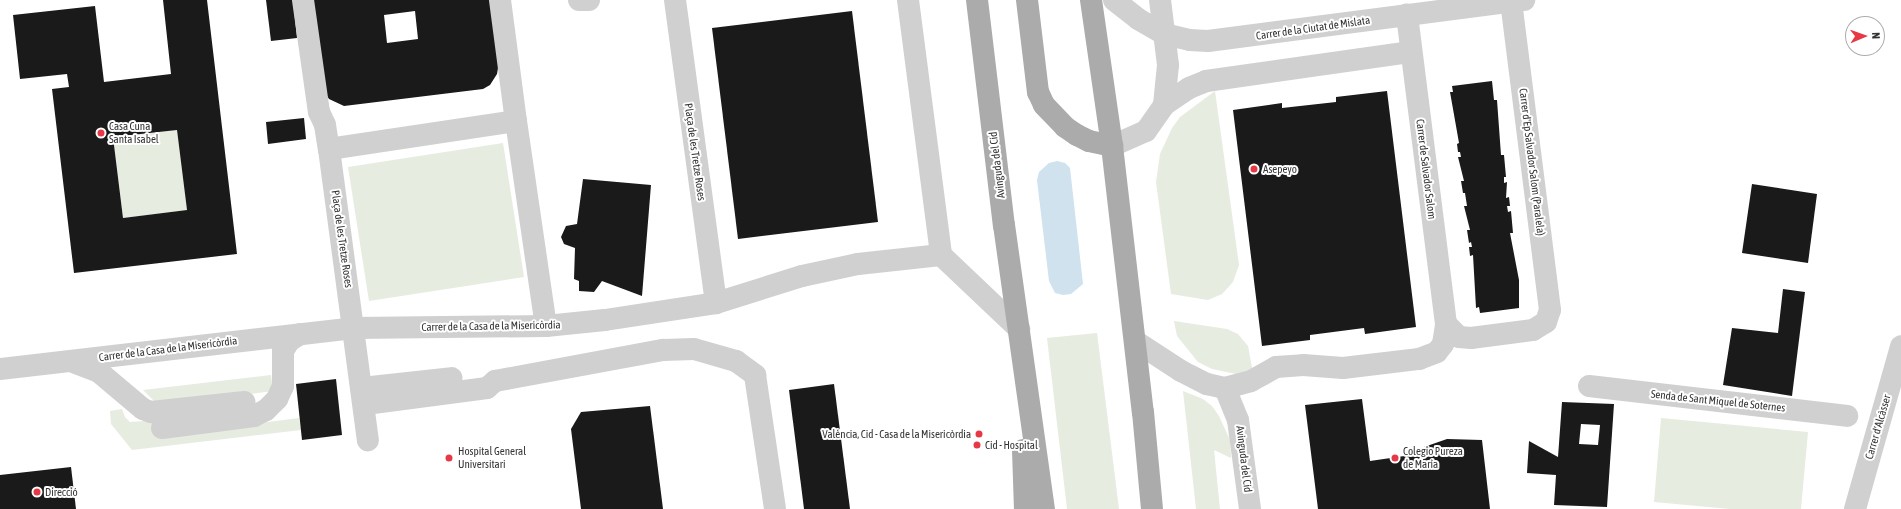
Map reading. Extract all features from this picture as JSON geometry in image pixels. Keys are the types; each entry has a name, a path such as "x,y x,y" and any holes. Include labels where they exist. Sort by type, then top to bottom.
{"main road":[{"name":"Avinguda del Cid","path":"977,0 1019,329 1044,509"},
{"path":"1027,0 1038,92 1044,105 1064,127 1076,135 1090,141 1112,146"},
{"path":"1091,0 1112,146 1143,412 1152,509"},
{"name":"Avinguda del Cid","path":"1019,329 1025,509"},
{"path":"1143,412 1161,509"}],"street":[{"name":"Plaça de les Tretze Roses","path":"303,0 319,112 325,125 329,149 368,440"},
{"path":"500,0 546,326"},
{"path":"579,0 589,0"},
{"name":"Plaça de les Tretze Roses","path":"675,0 716,303"},
{"path":"908,0 940,255 1019,329"},
{"name":"Carrer de la Ciutat de Mislata","path":"1114,0 1138,19 1164,34 1188,40 1222,41 1407,14 1517,1"},
{"path":"1160,0 1168,65 1164,106"},
{"name":"Carrer d'Ep Salvador Salom (Paralela)","path":"1446,324 1459,337 1471,338 1533,330 1546,322 1550,310 1517,1"},
{"name":"Carrer de Salvador Salom","path":"1407,14 1446,324"},
{"path":"1112,146 1146,131 1164,106 1189,88 1206,81 1411,52"},
{"path":"329,149 516,121"},
{"name":"Carrer de la Casa de la Misericòrdia","path":"0,369 354,328 546,326 716,303 802,276 858,264 940,255"},
{"path":"1134,341 1180,371 1207,384 1225,388 1251,381 1276,367 1290,365 1343,368 1429,357 1443,344 1446,324"},
{"path":"162,428 254,416 266,410 277,399 283,386 283,351 289,341 300,334"},
{"name":"Carrer d'Alcàsser","path":"1855,509 1901,346"},
{"path":"372,395 486,374 494,381 679,348 736,361 755,375 759,389 775,509"},
{"path":"68,361 100,372 143,409 151,412 244,402"},
{"name":"Senda de Sant Miquel de Soternes","path":"1589,386 1847,416"},
{"name":"Avinguda del Cid","path":"1225,388 1238,420 1250,509"}],"shaded area":[{"path":"1215,91 1239,265 1233,282 1222,294 1208,300 1171,294 1156,182 1160,154 1172,128 1180,117"},
{"path":"177,130 187,210 123,218 113,137"},
{"path":"503,143 524,277 369,301 348,167"},
{"path":"1174,321 1227,329 1238,334 1248,346 1252,368 1249,372 1236,374 1212,369 1198,362 1177,336"},
{"path":"1097,333 1119,509 1067,509 1047,338"},
{"path":"271,375 273,391 158,405 143,390"},
{"path":"1183,391 1203,399 1212,406 1219,416 1230,440 1231,458 1214,450 1220,509 1196,509"},
{"path":"122,409 125,417 130,422 161,420 163,435 299,418 301,430 132,450 111,424 110,411"},
{"path":"1661,418 1808,432 1801,509 1730,509 1654,502"}],"water":[{"path":"1057,161 1065,163 1070,168 1083,284 1071,294 1063,295 1055,293 1049,281 1037,180 1039,172 1049,163"}],"building":[{"name":"Casa Cuna Santa Isabel","path":"163,0 207,0 237,254 74,273 52,89 69,87 67,74 20,79 13,15 95,6 104,82 171,74","holes":["177,130 187,210 123,218 113,137"]},
{"path":"266,0 293,0 297,38 271,41"},
{"path":"312,0 492,0 499,62 497,74 490,85 483,89 344,106 329,99 324,91","holes":["415,11 418,39 387,43 384,15"]},
{"path":"852,11 878,222 738,239 712,28"},
{"path":"1492,81 1494,100 1497,100 1501,155 1504,155 1506,177 1504,177 1504,183 1507,182 1506,198 1509,197 1510,206 1507,206 1508,212 1511,211 1513,233 1510,233 1519,280 1519,308 1480,313 1479,307 1476,308 1473,255 1470,256 1469,247 1472,247 1471,242 1469,243 1467,230 1470,230 1464,206 1467,206 1461,181 1464,181 1458,157 1461,157 1460,152 1458,152 1457,144 1459,143 1450,92 1453,92 1452,86"},
{"path":"1387,91 1416,327 1365,334 1364,328 1310,335 1310,340 1262,346 1233,110 1282,103 1282,108 1336,102 1336,97"},
{"path":"304,118 306,139 268,144 266,122"},
{"path":"583,179 651,185 642,296 602,281 594,292 579,291 579,281 574,279 575,248 564,244 561,237 566,226 577,224"},
{"path":"1752,184 1817,194 1808,263 1742,253"},
{"path":"1783,289 1805,292 1792,396 1723,385 1732,328 1778,333"},
{"path":"336,379 342,435 302,440 296,384"},
{"path":"834,384 850,509 804,509 789,390"},
{"path":"1362,399 1370,461 1425,453 1424,447 1447,439 1482,440 1490,509 1318,509 1305,405"},
{"path":"1562,402 1614,404 1607,507 1554,505 1556,475 1527,473 1529,441 1558,457","holes":["1581,424 1600,425 1598,445 1579,444"]},
{"path":"650,406 663,509 581,509 571,429 581,412"},
{"name":"Direcció","path":"71,467 76,509 0,509 0,475"}],"place":[{"name":"Casa Cuna Santa Isabel","path":"101,133"},
{"name":"Asepeyo","path":"1254,169"},
{"name":"València, Cid - Casa de la Misericòrdia","path":"979,434"},
{"name":"Cid - Hospital","path":"977,445"},
{"name":"Hospital General Universitari","path":"449,458"},
{"name":"Colegio Pureza de María","path":"1395,458"},
{"name":"Direcció","path":"37,492"}]}
